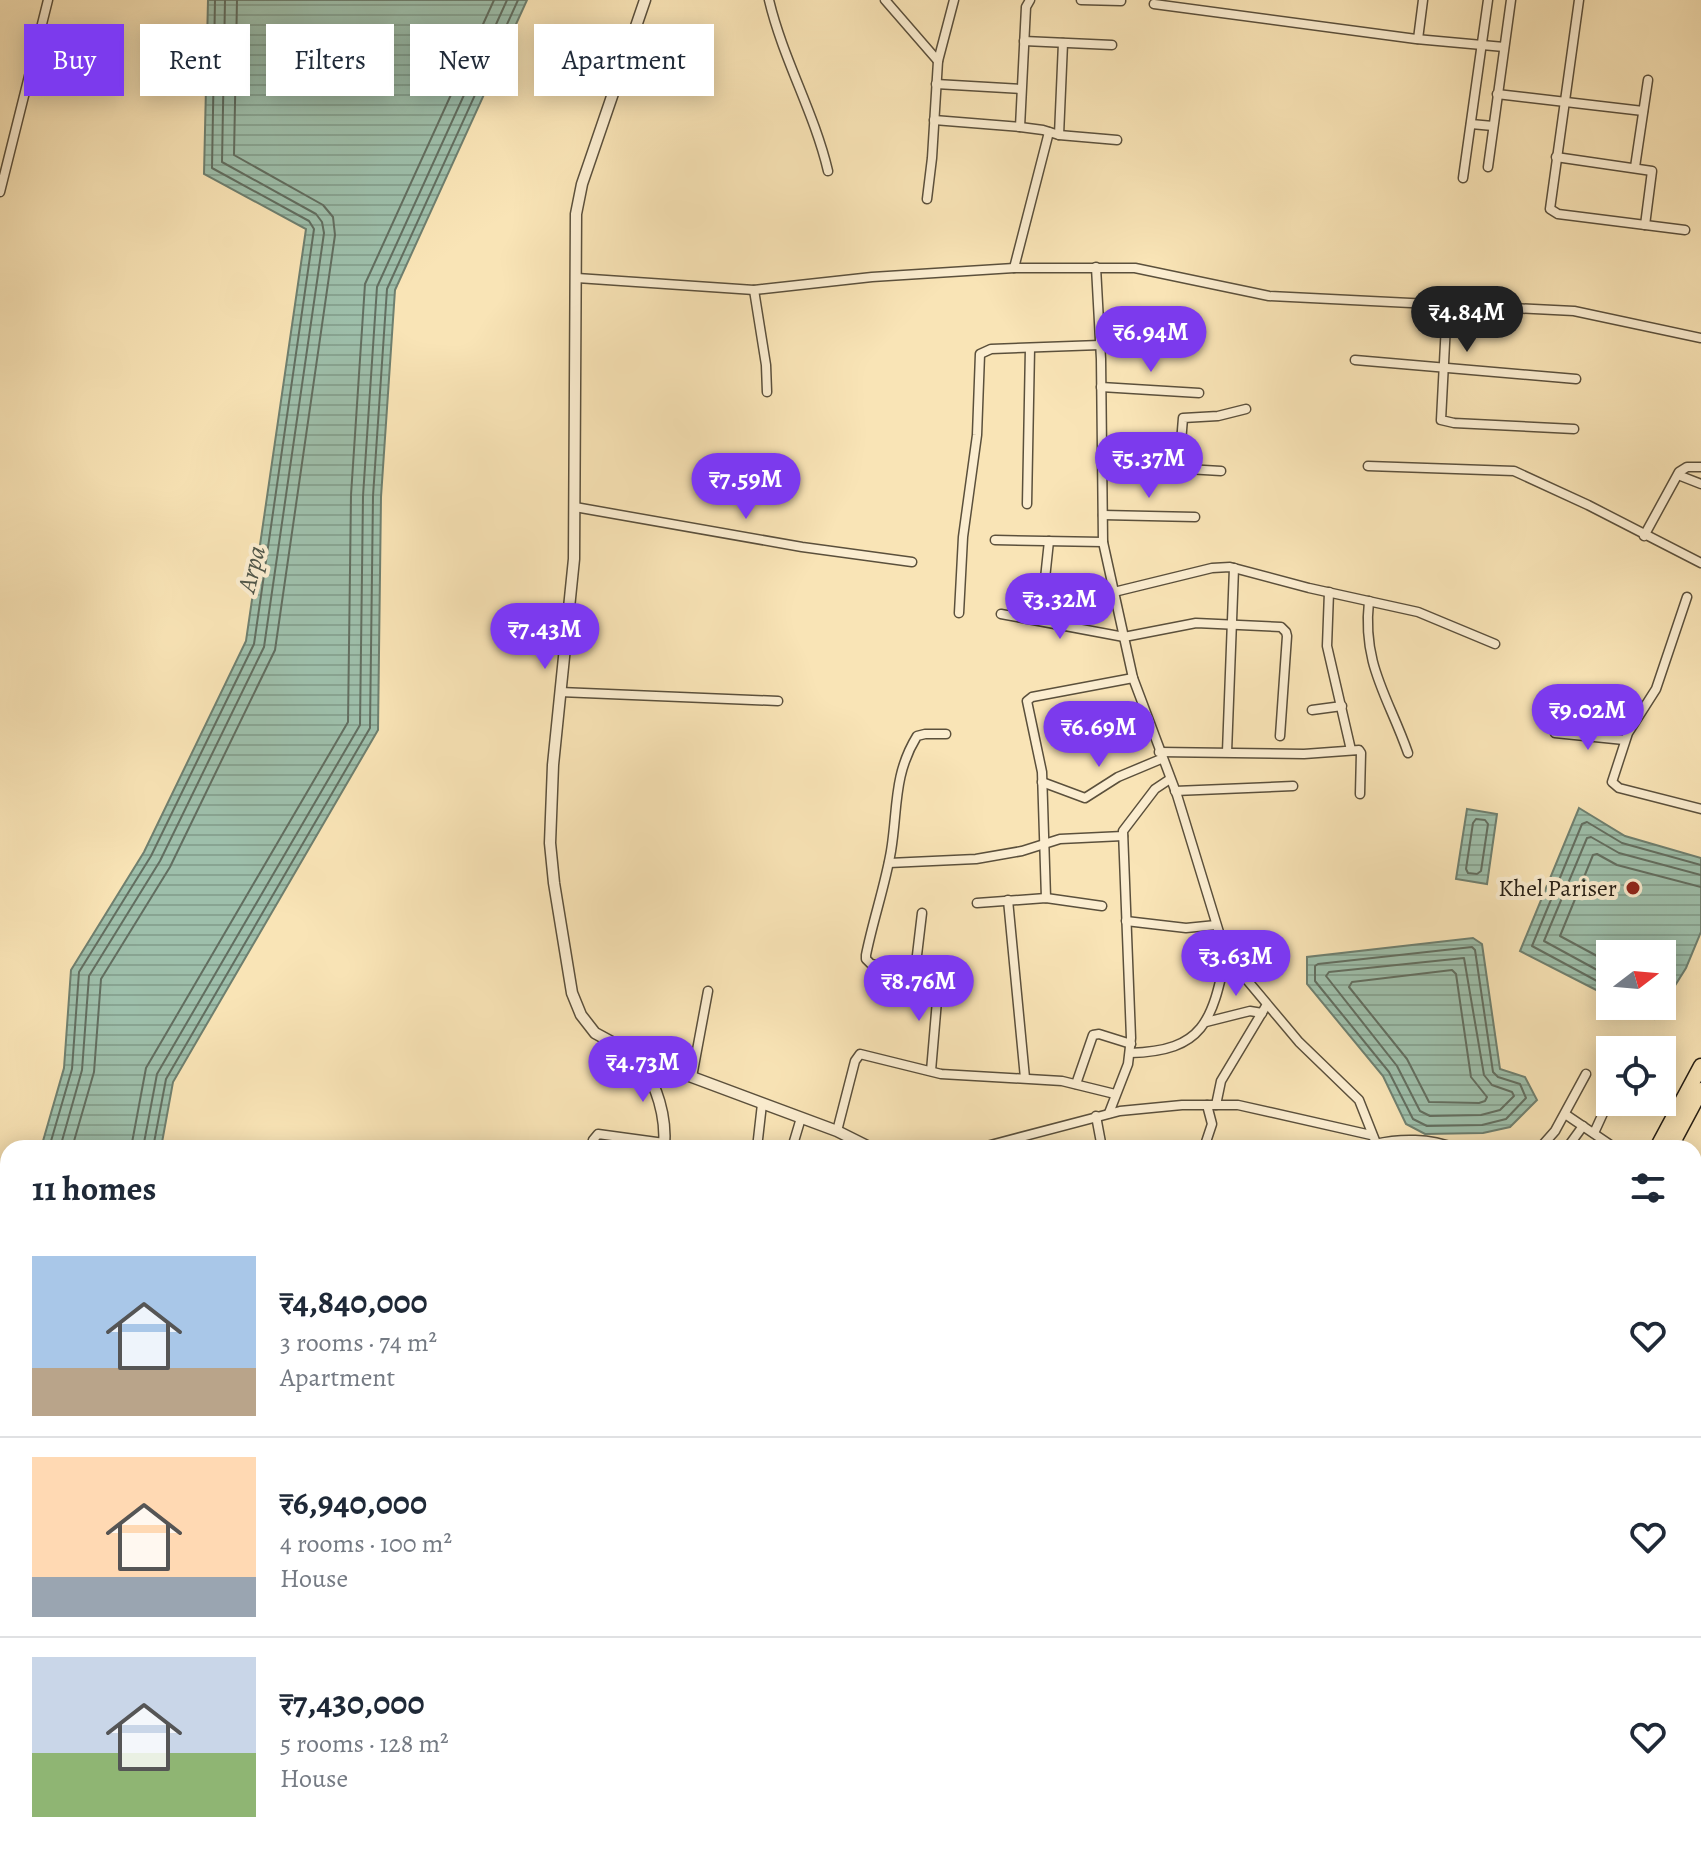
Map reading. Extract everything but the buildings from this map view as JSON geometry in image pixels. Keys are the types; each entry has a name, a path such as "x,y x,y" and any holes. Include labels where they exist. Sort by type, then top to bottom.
{"main road":[{"path":"1661,1140 1701,1066"},
{"path":"1674,1140 1701,1090"}],"street":[{"path":"0,192 48,0"},
{"path":"645,0 582,184 576,214 574,559 553,765 550,843 572,993 581,1015 595,1033 641,1058 855,1140"},
{"path":"769,0 779,37 810,111 828,171"},
{"path":"885,0 938,61"},
{"path":"927,199 938,61 954,0"},
{"path":"1020,127 1026,7 1030,0"},
{"path":"1081,0 1121,1"},
{"path":"1418,39 1423,0"},
{"path":"1463,178 1488,0"},
{"path":"1488,167 1511,0"},
{"path":"1579,0 1550,202 1553,213 1685,230"},
{"path":"1154,4 1199,5 1418,39 1504,47"},
{"path":"1024,41 1112,45"},
{"path":"1059,135 1063,43"},
{"path":"1635,167 1648,80"},
{"path":"936,84 1021,89"},
{"path":"1497,94 1643,111"},
{"path":"934,120 1117,140"},
{"path":"1471,124 1493,126"},
{"path":"1014,268 1049,132"},
{"path":"0,151 9,156"},
{"path":"1556,157 1652,171 1645,225"},
{"path":"1096,267 1103,542 1133,678 1175,791 1226,955 1264,1010 1359,1100 1374,1140"},
{"path":"577,278 754,290 872,277 1014,268 1135,268 1269,296 1574,311 1701,338"},
{"path":"754,290 767,392"},
{"path":"1447,305 1440,415 1445,423 1574,429"},
{"path":"959,613 963,537 977,435 978,359 984,351 1100,345"},
{"path":"1027,504 1030,348"},
{"path":"1355,360 1576,379"},
{"path":"1101,387 1199,393"},
{"path":"1179,467 1183,418 1218,416 1246,409"},
{"path":"1102,464 1221,471"},
{"path":"1368,466 1514,471 1701,563"},
{"path":"1644,536 1678,475 1687,467 1701,467"},
{"path":"1678,475 1701,484"},
{"path":"575,507 802,547 912,562"},
{"path":"1103,515 1195,517"},
{"path":"995,540 1103,542"},
{"path":"1044,588 1049,541"},
{"path":"1114,592 1212,568 1234,568 1438,619 1495,644"},
{"path":"1227,752 1234,568"},
{"path":"1329,592 1326,634 1351,750"},
{"path":"1687,597 1656,689 1624,740 1612,777 1614,786 1701,809"},
{"path":"1369,601 1366,636 1370,655 1408,753"},
{"path":"1001,614 1124,637 1187,624 1281,627 1286,632 1280,736"},
{"path":"1046,898 1042,782 1027,706 1029,699 1133,678"},
{"path":"560,692 778,701"},
{"path":"1312,710 1342,706"},
{"path":"1555,733 1624,740"},
{"path":"931,1071 939,977 871,964 866,959 889,863 897,784 910,751 921,734 946,734"},
{"path":"1042,782 1085,798 1160,755 1227,752 1304,754 1359,750 1360,794"},
{"path":"1109,1113 1128,1064 1130,1048 1123,836 1126,823 1155,789 1170,779"},
{"path":"1175,791 1293,786"},
{"path":"889,863 976,859 1022,851 1060,839 1123,836"},
{"path":"977,903 1046,898 1102,906"},
{"path":"1008,900 1025,1078"},
{"path":"915,972 922,913"},
{"path":"1126,921 1186,928 1216,925"},
{"path":"1076,1084 1093,1035 1099,1034 1130,1048 1171,1049 1193,1036 1206,1022 1226,955"},
{"path":"692,1077 708,991"},
{"path":"1206,1022 1264,1010"},
{"path":"1207,1140 1212,1124 1212,1105 1221,1081 1264,1010"},
{"path":"837,1131 855,1061 860,1054 958,1076 1025,1078 1076,1084 1115,1094"},
{"path":"641,1058 660,1099 664,1140"},
{"path":"1546,1140 1565,1114 1586,1074"},
{"path":"758,1140 762,1104"},
{"path":"1015,1140 1109,1113 1212,1105 1255,1108 1371,1135"},
{"path":"1565,1114 1604,1140"},
{"path":"1096,1116 1100,1140"},
{"path":"1594,1133 1602,1116"},
{"path":"794,1140 801,1118"},
{"path":"1573,1140 1583,1126"},
{"path":"593,1140 598,1134 631,1140"}],"water":[{"path":"208,0 527,0 516,24 410,24 410,96 483,96 395,290 381,497 378,730 173,1082 162,1140 43,1140 64,1068 71,970 144,852 246,641 306,229 204,174 206,96 250,96 250,24 207,24"},
{"path":"1579,808 1625,836 1701,858 1701,932 1676,984 1676,940 1596,940 1596,990 1520,951"},
{"path":"1467,809 1497,814 1487,884 1456,879"},
{"path":"1473,938 1482,944 1500,1069 1525,1077 1537,1100 1510,1127 1483,1133 1425,1134 1406,1124 1383,1076 1307,984 1307,957"}],"place":[{"name":"Khel Pariser","path":"1633,888"}],"water label":[{"name":"Arpa","path":"251,569"}]}
